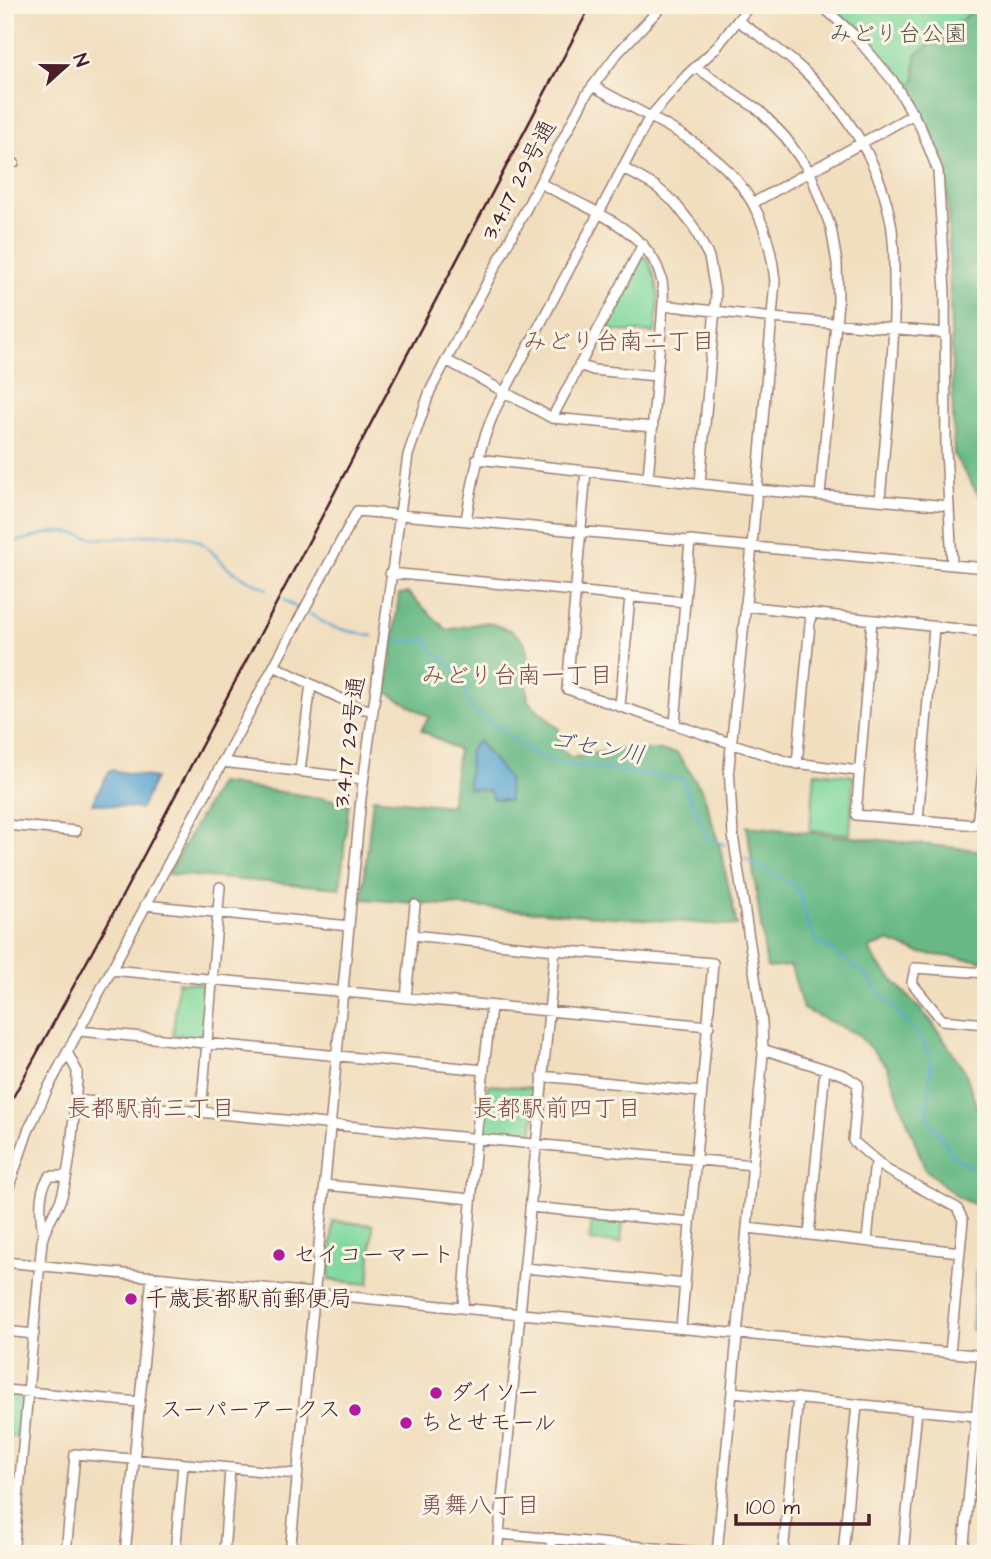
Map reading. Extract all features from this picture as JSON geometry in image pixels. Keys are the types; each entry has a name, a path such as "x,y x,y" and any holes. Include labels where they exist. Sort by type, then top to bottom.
{"street":[{"name":"3.4.17 29号通","path":"290,1554 363,779 408,454 430,391 593,86 617,54 663,5"},
{"path":"466,520 482,439 504,392 649,118 715,49 750,5"},
{"path":"821,5 855,36 893,81 914,114 938,171 952,565"},
{"path":"738,21 808,74 835,103 862,143 881,184 891,222 895,262 895,328 880,500"},
{"path":"696,67 728,87 770,120 810,172 824,206 836,251 838,288 820,495"},
{"path":"499,1534 718,1554 762,1048 762,1022 733,835 729,767 773,318 775,281 771,253 764,226 753,203 739,182 712,154 692,140 593,86"},
{"path":"753,203 914,114"},
{"path":"623,169 665,193 693,226 709,257 715,279 715,311 700,483"},
{"path":"540,183 622,226 643,244 661,275 663,305 648,478"},
{"path":"552,418 643,244"},
{"path":"663,305 773,318 945,332"},
{"path":"446,360 552,418 653,427"},
{"path":"579,365 593,370 657,376"},
{"path":"477,459 757,489 949,506"},
{"path":"586,471 567,689 765,755 797,764 858,771"},
{"path":"5,1198 28,1131 79,1031 357,511 986,568"},
{"path":"675,724 690,540"},
{"path":"390,573 685,602"},
{"path":"620,706 630,596"},
{"path":"746,606 986,632"},
{"path":"797,764 811,613"},
{"path":"872,620 856,816 977,825 986,744"},
{"path":"918,820 934,627"},
{"path":"274,666 360,708 371,710"},
{"path":"300,771 312,684"},
{"path":"222,762 363,779"},
{"path":"5,825 76,831"},
{"path":"201,1113 220,887"},
{"path":"145,905 349,926"},
{"path":"406,998 415,905"},
{"path":"412,935 555,950 713,962 681,1328"},
{"path":"497,1554 555,950"},
{"path":"986,973 915,968 912,983 942,1020 986,1024"},
{"path":"111,970 709,1026"},
{"path":"463,1307 476,1139 491,1007"},
{"path":"79,1031 484,1070"},
{"path":"762,1048 844,1075 858,1084 853,1141 887,1170 957,1208 963,1220 950,1353"},
{"path":"43,1233 60,1203 66,1176 77,1071 68,1054"},
{"path":"809,1235 825,1069"},
{"path":"542,1076 701,1092"},
{"path":"75,1100 753,1165"},
{"path":"867,1241 877,1162"},
{"path":"13,1554 43,1233 41,1219 44,1183 50,1176 66,1176"},
{"path":"325,1185 471,1199"},
{"path":"530,1207 690,1222"},
{"path":"747,1228 960,1252"},
{"path":"5,1262 521,1314 984,1356 963,1554"},
{"path":"524,1268 685,1284"},
{"path":"125,1554 152,1276"},
{"path":"5,1331 34,1334"},
{"path":"5,1391 139,1402"},
{"path":"732,1392 976,1416"},
{"path":"783,1554 799,1398"},
{"path":"843,1554 857,1404"},
{"path":"904,1554 917,1410"},
{"path":"66,1554 75,1454 297,1474"},
{"path":"175,1554 183,1465"},
{"path":"223,1554 230,1469"},
{"path":"551,1554 552,1538"}],"green space":[{"name":"みどり台公園","path":"830,5 981,5 916,55 915,81 906,86"},
{"path":"981,5 986,5 986,507 954,455 947,177 936,142 906,86 915,81 916,55"},
{"path":"647,257 658,295 655,333 603,330 641,258"},
{"path":"408,593 447,630 487,622 510,630 524,641 530,662 526,679 528,701 559,729 559,747 571,758 624,750 677,753 703,792 720,848 737,926 362,899 373,798 451,806 458,750 421,730 429,717 387,692 399,594"},
{"path":"815,772 853,776 850,834 810,830"},
{"path":"219,783 349,802 340,888 168,874"},
{"path":"747,826 986,851 986,961 919,953 888,941 869,948 878,964 931,1021 965,1071 977,1108 986,1119 986,1210 959,1198 925,1169 887,1066 857,1034 803,1009 791,966 767,968"},
{"path":"178,982 208,985 203,1038 173,1035"},
{"path":"488,1085 537,1088 532,1138 482,1133"},
{"path":"592,1218 623,1221 621,1243 590,1241"},
{"path":"333,1221 373,1225 369,1284 329,1280"},
{"path":"5,1393 23,1395 20,1437 5,1436"}],"water":[{"path":"478,741 508,778 509,801 492,798 490,791 468,788 470,750"},
{"path":"110,770 155,778 141,809 92,803"},
{"path":"986,1266 986,1331 972,1330 976,1271"}],"waterway":[{"name":"ゴセン川","path":"5,542 58,532 107,539 180,535 202,543 230,569 267,589"},
{"name":"ゴセン川","path":"284,600 297,608"},
{"name":"ゴセン川","path":"310,614 331,627 372,636"},
{"name":"ゴセン川","path":"395,639 411,642 426,639 434,651 460,676 473,713 479,714 536,755 557,763 682,779 707,836 725,845"},
{"name":"ゴセン川","path":"744,858 798,888 808,925 815,939 862,972 923,1041 931,1062 927,1112 931,1122 953,1155 986,1177"}],"railway":[{"path":"5,1112 116,908 591,5"}],"place":[{"name":"セイコーマート","path":"279,1255"},
{"name":"千歳長都駅前郵便局","path":"131,1299"},
{"name":"ダイソー","path":"436,1393"},
{"name":"スーパーアークス","path":"355,1410"},
{"name":"ちとせモール","path":"406,1423"}],"district":[{"name":"みどり台南二丁目","path":"619,342"},
{"name":"みどり台南一丁目","path":"517,676"},
{"name":"長都駅前三丁目","path":"151,1109"},
{"name":"長都駅前四丁目","path":"557,1109"},
{"name":"勇舞八丁目","path":"480,1506"}]}
